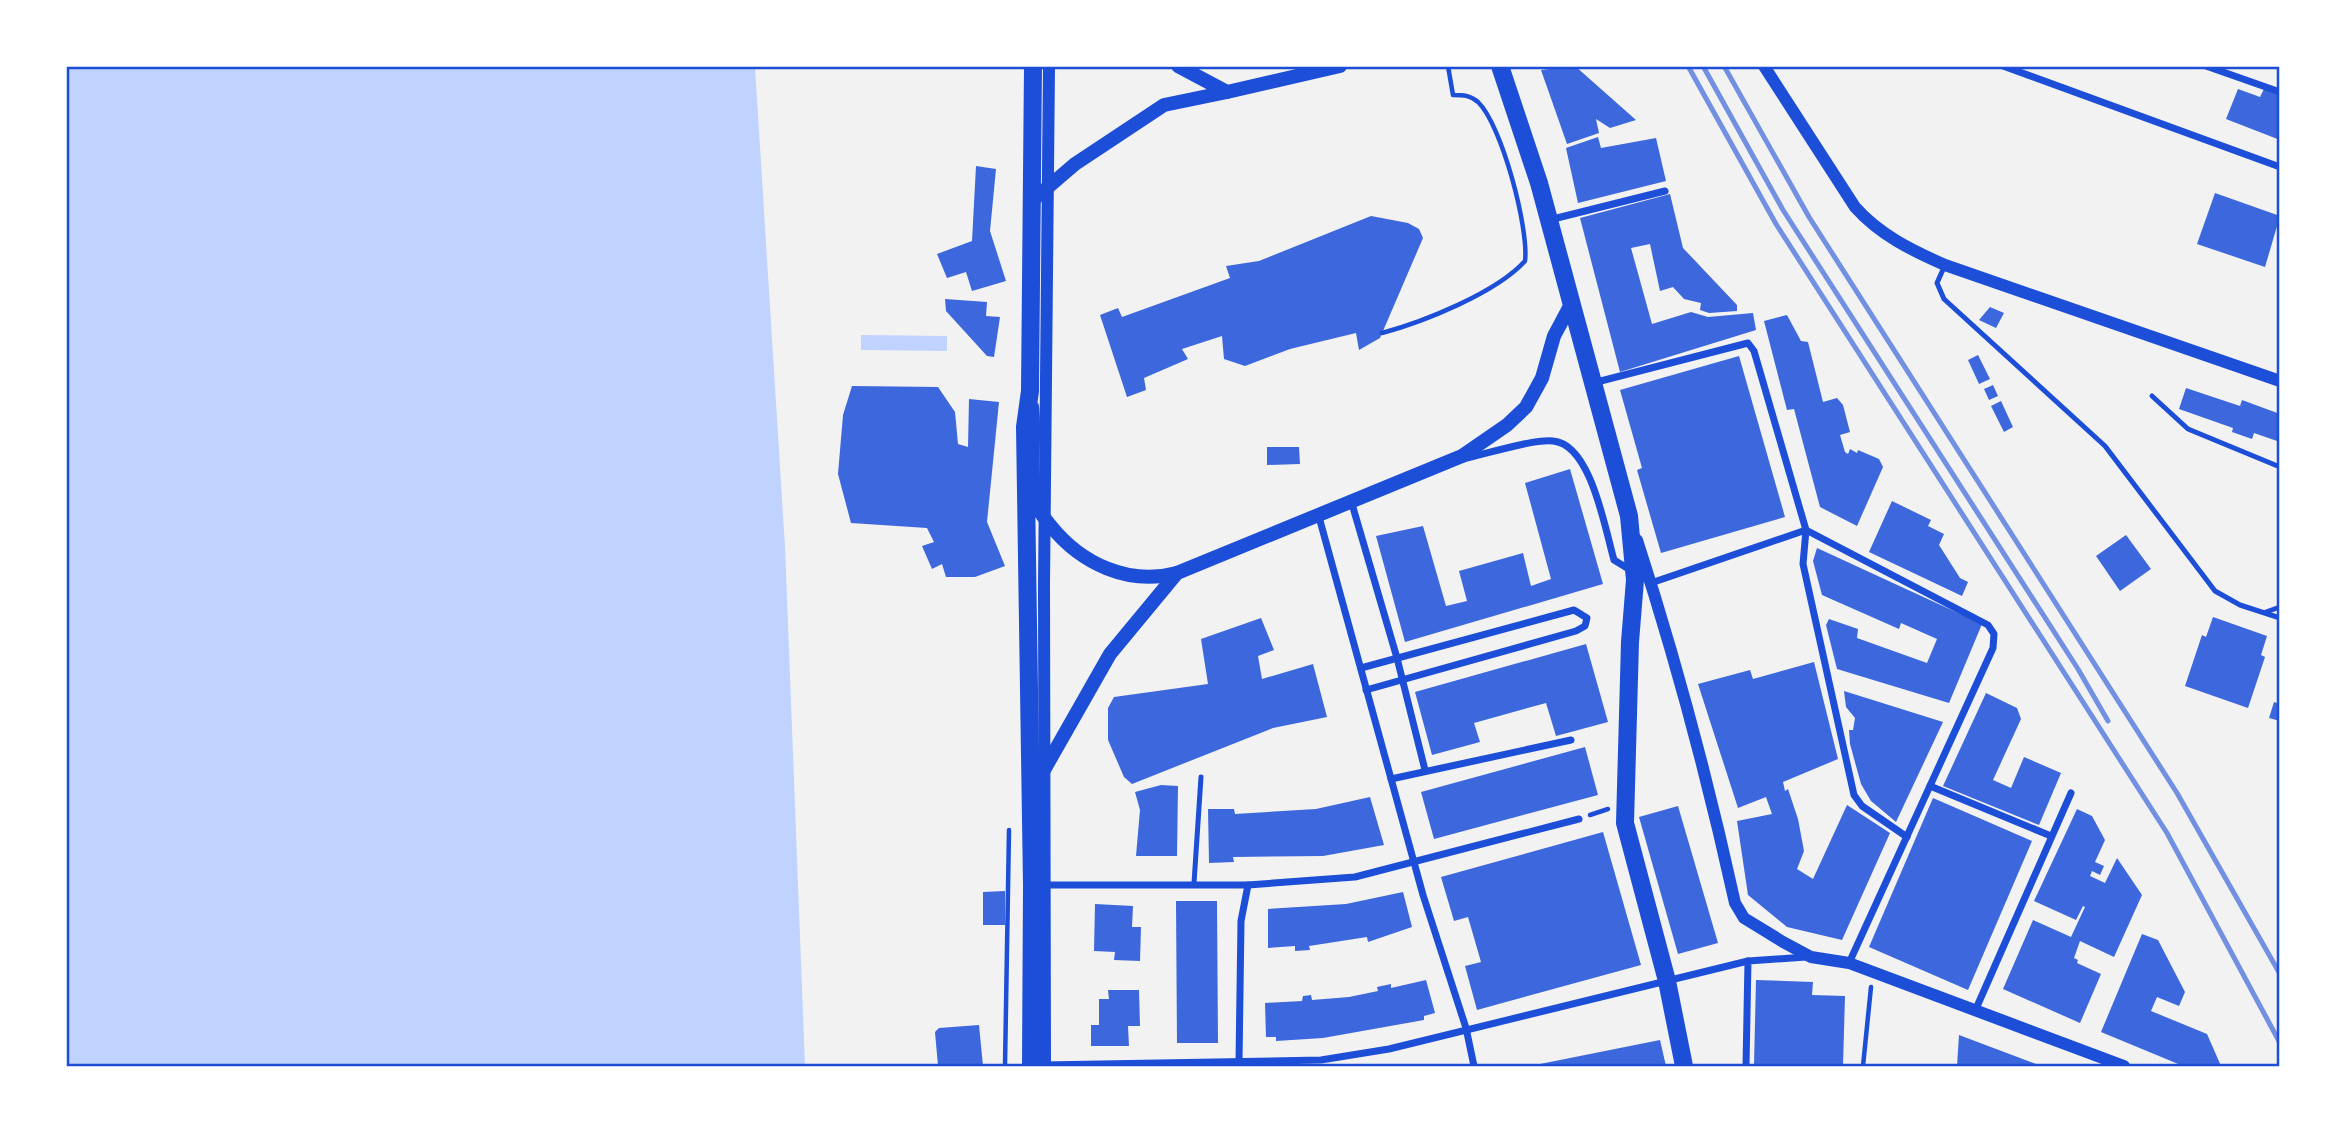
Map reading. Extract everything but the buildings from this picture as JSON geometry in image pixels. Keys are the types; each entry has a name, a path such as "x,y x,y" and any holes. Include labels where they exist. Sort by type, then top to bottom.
{"main road":[{"path":"1033,66 1040,194 1030,391 1025,427 1025,466 1038,816 1038,1066"},
{"path":"1178,66 1227,92"},
{"path":"1040,194 1075,164 1164,106 1340,66"},
{"path":"1500,66 1548,220 1629,516 1635,571 1625,823 1667,981 1684,1066"},
{"path":"1030,391 1035,429 1036,503 1044,518 1067,545 1109,570 1149,578 1177,573 1207,558 1319,517 1456,461 1507,425 1525,407 1542,378 1554,336 1570,306"},
{"path":"1044,770 1110,654 1177,573"}],"street":[{"path":"1038,816 1044,770 1040,194 1049,66"},
{"path":"1764,66 1838,184 1868,222 1902,246 1945,265 2280,381"},
{"path":"2003,66 2280,167"},
{"path":"2206,66 2280,92"},
{"path":"1548,220 1665,191"},
{"path":"1592,384 1748,343 1754,351 1806,530 1803,564 1854,795 1862,806 1907,837"},
{"path":"1456,461 1554,440 1568,446 1584,463 1614,560 1635,571"},
{"path":"1352,504 1397,657 1425,770"},
{"path":"1629,516 1669,636 1702,757 1735,903 1744,918 1752,924 1811,957"},
{"path":"1319,517 1391,779 1466,1028 1474,1066"},
{"path":"1650,583 1806,530 1988,625 1994,634 1993,648 1849,963"},
{"path":"1361,668 1574,610 1587,618 1585,626 1576,631 1366,690"},
{"path":"1391,779 1571,740"},
{"path":"1930,786 2052,836"},
{"path":"1975,1011 2071,793"},
{"path":"1039,885 1248,885 1355,877 1579,819"},
{"path":"1239,1062 1241,921 1248,885"},
{"path":"1038,1066 1239,1062 1270,1065 1389,1049 1748,961 1811,957 1849,963 2124,1066"},
{"path":"1746,1066 1748,961"}],"lane":[{"path":"1945,265 1937,283 1944,299 2105,446 2215,591 2240,605 2280,618"},
{"path":"2152,396 2188,429 2280,467"},
{"path":"2266,612 2280,607"},
{"path":"1194,883 1201,777"}],"path":[{"path":"1382,333 1419,323 1502,281 1525,261 1525,232 1493,127 1477,101 1466,95 1453,95 1448,66"},
{"path":"1579,819 1626,804"},
{"path":"1863,1066 1873,972"}],"water":[{"path":"66,67 755,67 785,547 805,1066 67,1066"},
{"path":"861,335 947,336 947,351 861,350"}],"railway":[{"path":"1688,66 1776,224 2167,833 2280,1043"},
{"path":"1703,66 1783,210 2078,669 2108,721"},
{"path":"1724,66 1809,217 2177,793 2280,974"}]}
